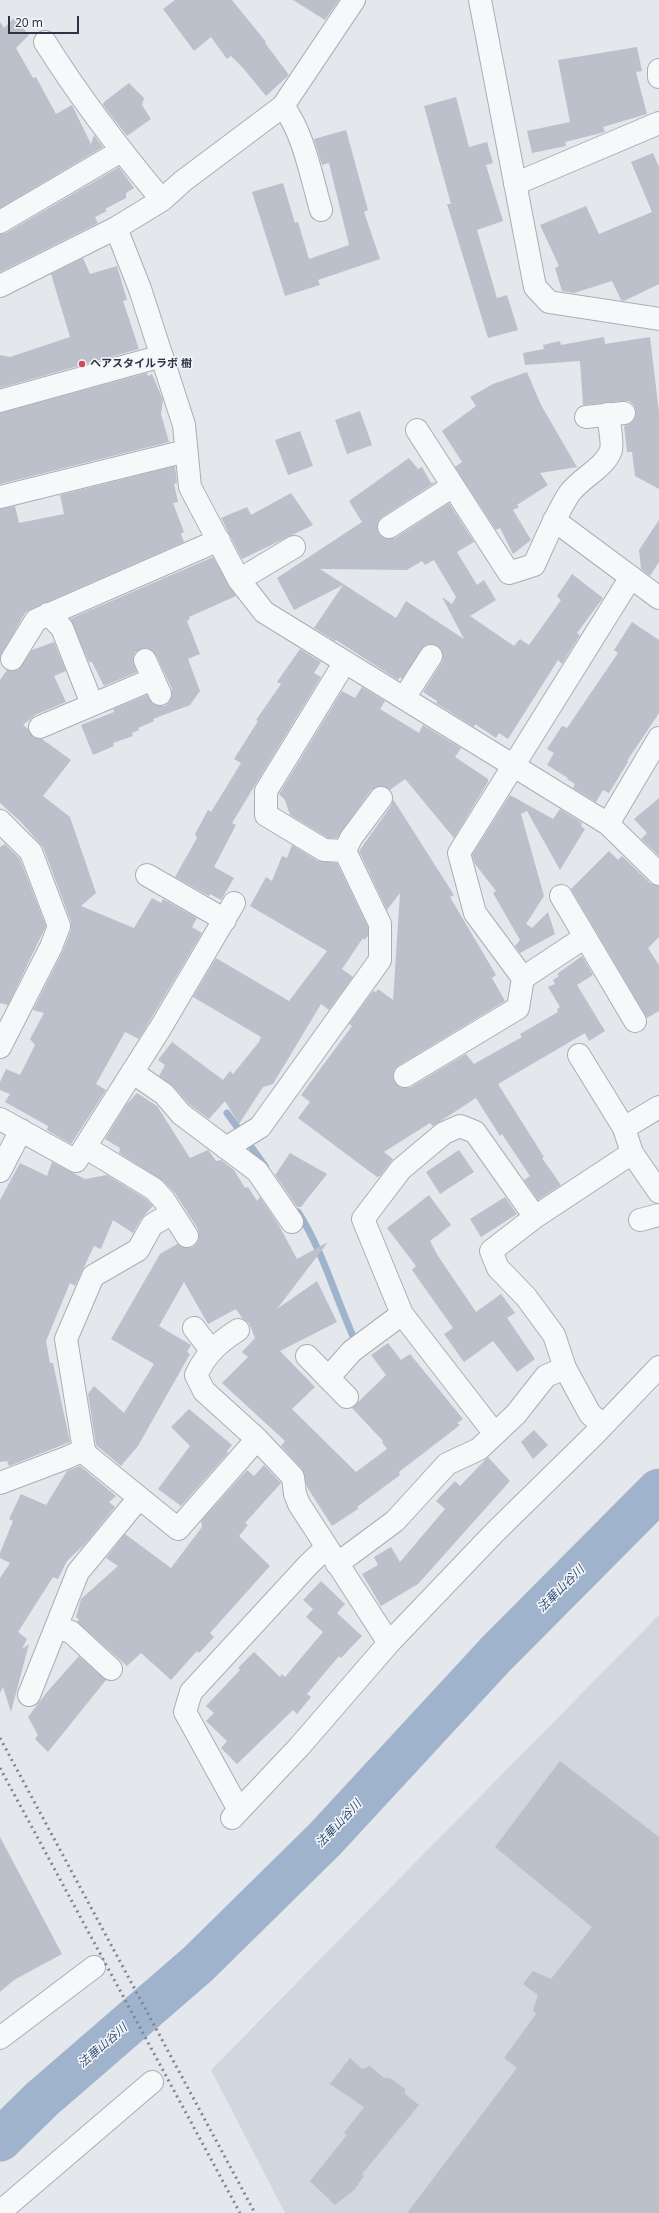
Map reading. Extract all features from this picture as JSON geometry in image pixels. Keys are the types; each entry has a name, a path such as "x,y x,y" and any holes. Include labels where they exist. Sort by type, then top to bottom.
{"street":[{"path":"0,286 116,228 162,200 183,181 287,111 354,0"},
{"path":"480,0 536,287 549,302 659,319"},
{"path":"45,42 67,77 121,151 162,200"},
{"path":"659,70 659,78"},
{"path":"287,111 299,137 320,210"},
{"path":"515,184 659,123"},
{"path":"0,222 121,151"},
{"path":"116,228 140,289 184,425 190,487 240,580 264,612 608,824 659,874"},
{"path":"0,401 162,356"},
{"path":"417,430 509,573 534,565 554,520 570,494 579,482 602,464 611,450 616,413 586,416"},
{"path":"0,497 186,451"},
{"path":"389,527 453,486"},
{"path":"554,520 659,598"},
{"path":"12,658 36,620 219,540"},
{"path":"240,580 294,547"},
{"path":"405,1076 518,1008 523,978 475,913 459,853 631,577"},
{"path":"48,614 62,628 92,704"},
{"path":"404,698 431,656"},
{"path":"345,662 266,792 266,815 324,850 345,851"},
{"path":"40,727 153,678"},
{"path":"608,824 659,738"},
{"path":"345,851 351,838 381,798"},
{"path":"0,821 31,852 59,926 51,947 0,1047"},
{"path":"226,1148 260,1126 380,960 380,924 345,851"},
{"path":"0,1119 76,1161 132,1072 229,911 147,875"},
{"path":"560,896 635,1021"},
{"path":"523,978 585,937"},
{"path":"579,1056 624,1128 632,1153 659,1192"},
{"path":"132,1072 164,1094 181,1114 258,1171 292,1222"},
{"path":"624,1128 659,1107"},
{"path":"495,1434 402,1314 363,1219 401,1169 444,1134 460,1126 475,1132 535,1217"},
{"path":"0,1171 21,1130"},
{"path":"85,1147 154,1189 172,1212 187,1236"},
{"path":"603,1425 590,1414 565,1368 554,1335 526,1297 498,1268 491,1251 535,1217 632,1153"},
{"path":"172,1212 152,1225 138,1250 93,1276 66,1340 84,1450 88,1456 178,1530 257,1439"},
{"path":"328,1378 352,1351 402,1314"},
{"path":"194,1328 211,1350"},
{"path":"238,1330 211,1350 203,1360 196,1375 204,1392 257,1439 293,1477 294,1494 332,1556 389,1643"},
{"path":"307,1356 347,1397"},
{"path":"565,1368 546,1376 516,1414 479,1449 447,1464 423,1503 380,1533 332,1556 309,1564 191,1692 185,1712 236,1814 299,1747 389,1643 495,1532 659,1367"},
{"path":"0,1483 84,1450"},
{"path":"29,1695 78,1572 139,1498"},
{"path":"56,1627 71,1632 111,1669"},
{"path":"0,2038 94,1966"},
{"path":"0,2212 152,2082"}],"shaded area":[{"path":"659,1615 659,2213 285,2213 211,2070"}],"building":[{"path":"175,0 232,0 266,42 265,43 289,75 266,96 231,56 227,59 211,37 194,51 163,9"},
{"path":"293,0 339,0 325,20"},
{"path":"14,18 29,35 16,48 33,78 36,77 56,114 72,105 91,144 94,135 103,147 0,208 0,22 4,28"},
{"path":"637,47 642,71 636,72 647,114 603,127 605,132 565,142 566,146 532,153 527,131 570,122 558,60"},
{"path":"129,83 144,98 142,105 151,119 127,136 103,105 104,102"},
{"path":"456,97 469,147 487,142 493,163 486,165 503,221 477,230 497,298 507,295 518,330 488,338 447,204 451,204 424,106"},
{"path":"346,130 368,210 364,212 380,259 318,280 320,285 285,296 252,192 283,183 295,223 298,222 309,259 349,245 329,163 322,165 314,139"},
{"path":"653,153 659,167 659,284 624,301 621,300 612,281 574,293 562,291 555,268 559,266 540,225 586,206 599,234 652,212 631,162"},
{"path":"119,167 134,188 126,193 126,198 105,209 107,211 95,217 98,223 0,272 0,234 6,233"},
{"path":"83,258 90,274 117,266 127,300 123,301 139,349 0,388 0,355 10,357 70,337 51,274"},
{"path":"604,337 605,344 650,337 659,412 659,489 635,476 632,452 627,452 624,426 631,423 635,418 636,411 634,405 629,401 623,401 583,405 580,361 525,365 523,353 544,349 543,345 560,341 561,345"},
{"path":"527,372 541,405 577,467 540,473 548,485 517,505 519,507 513,510 531,540 513,554 500,528 496,530 455,467 462,462 442,431 476,406 470,397 493,384"},
{"path":"147,373 148,376 152,374 163,400 161,414 169,442 0,484 0,413"},
{"path":"360,411 372,445 347,454 335,420"},
{"path":"300,431 313,466 288,475 275,440"},
{"path":"409,458 418,469 422,467 431,483 436,482 382,517 378,522 378,533 384,538 395,538 449,503 474,542 457,552 477,585 484,580 496,600 470,616 514,646 520,639 529,645 561,600 557,596 572,574 603,598 577,633 580,635 562,664 558,660 508,739 499,733 496,738 475,724 474,727 436,703 437,701 423,692 442,662 443,656 438,646 432,644 425,645 402,679 400,677 398,680 336,640 335,641 314,628 343,585 294,610 277,578 362,522 349,501","holes":["434,560 456,597 452,604 442,597 464,639 406,601 396,618 320,569 407,570 422,561 425,565"]},
{"path":"175,466 177,483 174,484 178,502 173,503 184,532 181,534 184,542 31,609 25,613 0,657 0,509 15,506 19,523 64,514 60,495"},
{"path":"291,493 313,525 242,559 221,518 247,507 251,515"},
{"path":"659,520 659,562 650,576 641,569 639,550"},
{"path":"213,557 236,596 189,617 190,619 187,621 200,654 188,659 200,691 190,705 153,719 154,721 138,728 139,730 132,733 133,736 113,743 114,746 93,755 81,725 114,712 113,709 147,695 153,704 165,706 170,701 172,689 156,655 152,650 146,648 135,652 133,658 137,672 104,686 92,662 89,662 70,619"},
{"path":"632,622 659,640 659,713 627,761 628,762 609,793 603,790 596,802 573,788 575,784 547,765 554,753 547,749 562,726 567,728 618,653 614,650"},
{"path":"54,642 66,671 54,676 66,702 35,715 23,725 28,729 33,737 42,739 71,760 43,796 70,817 96,893 81,906 134,928 152,898 161,903 163,899 197,918 192,927 202,933 139,1039 125,1032 96,1084 106,1090 71,1144 47,1130 48,1126 5,1102 10,1094 0,1090 0,1082 6,1069 20,1075 35,1045 30,1039 44,1013 33,1010 62,953 71,930 71,922 43,847 21,822 0,803 0,680 7,670 18,670 32,650"},
{"path":"300,649 321,662 314,673 321,677 232,823 236,825 214,867 234,878 221,900 210,894 209,896 175,877 197,838 195,834 208,810 211,812 241,763 234,759 258,721 256,720 281,684 277,682"},
{"path":"362,687 385,701 380,709 419,733 423,725 461,748 455,757 488,779 488,782 454,838 405,779 390,790 382,786 371,790 337,838 328,838 290,815 285,800 279,794 342,691 355,698"},
{"path":"510,795 553,819 560,809 582,823 581,826 585,829 560,870 527,811 521,814 544,896 526,924 532,928 548,912 555,934 520,953 515,946 520,940 493,893 496,891 475,864 472,855"},
{"path":"659,798 659,856 641,839 647,833 634,819"},
{"path":"393,799 454,895 450,897 496,975 492,978 505,1001 398,1066 394,1070 393,1077 399,1087 411,1087 466,1054 474,1064 522,1037 520,1034 558,1012 557,1009 560,1007 548,987 555,984 553,980 559,976 557,974 582,956 593,975 577,985 605,1031 589,1041 585,1033 498,1084 544,1157 542,1158 561,1185 538,1200 524,1180 530,1176 502,1134 500,1136 476,1098 433,1126 430,1123 384,1152 393,1159 380,1176 377,1177 298,1118 310,1102 301,1095 352,1026 349,1024 373,991 376,992 378,989 393,1000 400,893 387,910 359,851 391,806"},
{"path":"5,844 20,859 46,926 8,1005 0,1003 0,847"},
{"path":"292,845 318,861 337,863 368,927 368,936 364,940 363,938 342,969 353,977 329,1010 321,1004 273,1084 263,1087 239,1124 225,1101 209,1119 190,1105 173,1086 159,1076 165,1065 158,1060 172,1042 223,1080 230,1071 233,1074 259,1042 261,1037 193,997 216,958 289,1001 327,951 250,906 266,877 272,881 282,856 287,858"},
{"path":"609,851 618,860 622,856 650,883 659,886 659,937 648,948 659,965 659,1011 647,1018 571,889"},
{"path":"137,1093 157,1106 190,1158 208,1150 216,1161 221,1160 234,1170 245,1188 248,1187 257,1201 260,1197 278,1224 297,1259 328,1242 277,1309 317,1281 337,1322 280,1351 315,1387 292,1409 356,1472 387,1449 382,1442 383,1441 352,1408 386,1375 371,1355 388,1343 401,1360 410,1354 463,1419 457,1423 460,1425 399,1472 400,1475 357,1507 358,1509 332,1526 307,1487 302,1469 281,1446 285,1441 222,1383 248,1357 242,1352 255,1338 249,1323 242,1318 236,1309 208,1324 184,1282 159,1326 191,1345 187,1352 190,1354 138,1446 121,1466 96,1445 88,1394 94,1386 124,1413 154,1364 111,1339 160,1254 177,1244 187,1248 193,1247 198,1242 199,1236 198,1229 175,1193 163,1181 119,1153 120,1148 105,1139 126,1105"},
{"path":"459,1150 474,1172 440,1194 426,1172"},
{"path":"290,1153 327,1174 301,1207 297,1207 275,1175"},
{"path":"52,1162 85,1179 107,1175 146,1199 153,1206 141,1219 133,1233 113,1220 101,1249 94,1246 75,1286 70,1283 46,1341 50,1363 53,1363 70,1442 9,1466 7,1461 0,1462 0,1200 20,1163 47,1176"},
{"path":"429,1195 451,1225 430,1241 438,1256 476,1312 501,1294 515,1313 507,1318 535,1359 517,1372 493,1341 464,1362 444,1334 453,1328 412,1270 416,1266 387,1228"},
{"path":"505,1197 517,1214 481,1237 470,1219"},
{"path":"189,1409 232,1445 227,1451 228,1453 181,1506 158,1489 190,1446 171,1427"},
{"path":"534,1430 548,1445 533,1459 521,1442"},
{"path":"488,1457 510,1481 418,1584 381,1606 362,1574 378,1565 374,1557 391,1547 400,1562 445,1509 436,1501 455,1481 460,1486"},
{"path":"264,1465 281,1483 245,1523 248,1525 239,1536 270,1566 210,1633 214,1637 199,1653 197,1651 171,1680 141,1653 127,1666 77,1622 79,1620 76,1617 81,1599 118,1566 106,1558 125,1534 171,1568 202,1527 201,1521 247,1470 254,1476"},
{"path":"80,1466 116,1496 109,1502 115,1507 86,1543 67,1561 58,1579 53,1577 18,1632 27,1639 22,1649 29,1644 11,1712 3,1687 0,1693 0,1578 10,1563 0,1558 0,1553 13,1521 9,1519 21,1494 46,1505 67,1471"},
{"path":"321,1581 345,1604 337,1613 362,1636 341,1658 339,1656 307,1694 311,1697 297,1714 293,1710 237,1764 221,1748 227,1741 206,1721 214,1713 206,1706 240,1670 238,1668 254,1652 280,1677 282,1674 285,1677 323,1632 306,1617 313,1609 303,1600"},
{"path":"79,1656 106,1680 48,1752 35,1739 38,1735 28,1717 47,1692"},
{"path":"560,1761 659,1837 659,2213 407,2213 517,2068 504,2058 536,2014 533,2010 538,1995 523,1984 533,1971 551,1979 592,1927 495,1847"},
{"path":"0,1837 62,1954 14,1980 0,1992"},
{"path":"350,2058 362,2069 370,2066 384,2078 390,2078 405,2089 405,2094 419,2105 362,2174 364,2176 354,2190 335,2205 310,2181 347,2135 344,2133 364,2107 330,2084"}],"waterway":[{"path":"227,1113 265,1166"},
{"path":"298,1212 314,1241 353,1336"},
{"name":"法華山谷川","path":"0,2140 42,2099 198,1964 325,1839 496,1654 659,1490"}],"railway":[{"path":"0,1738 255,2213"},
{"path":"0,1768 240,2213"}],"place":[{"name":"ヘアスタイルラボ 樹","path":"82,364"}]}
